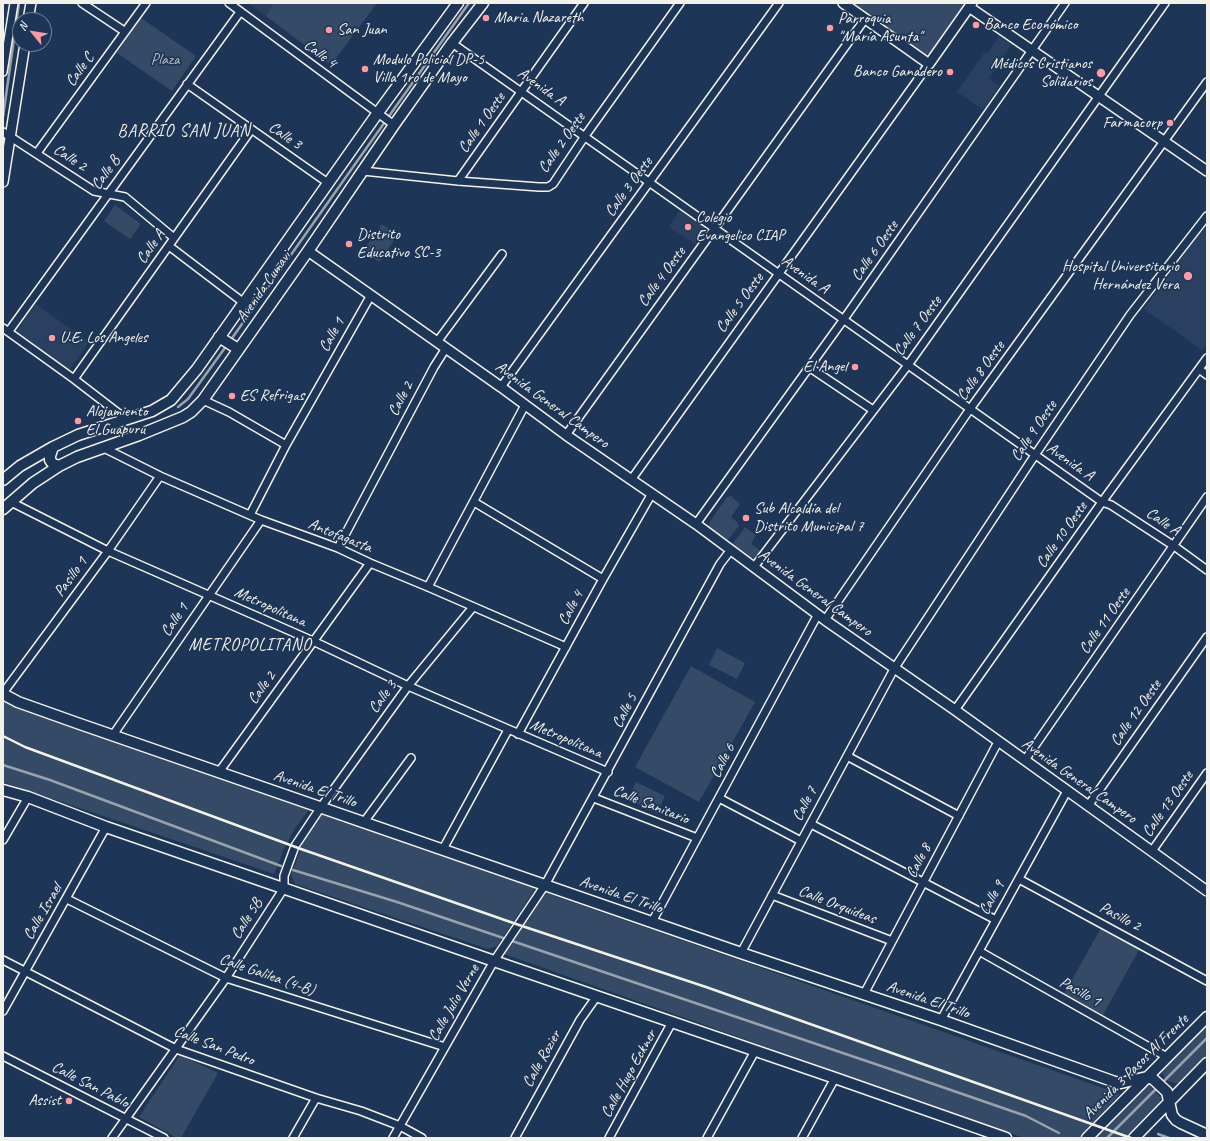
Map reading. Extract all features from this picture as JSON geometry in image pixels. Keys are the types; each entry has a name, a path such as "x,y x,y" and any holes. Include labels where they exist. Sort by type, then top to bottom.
{"main road":[{"name":"Avenida Cumavi","path":"3,480 20,466 53,447 78,435 152,411 171,400 221,338 328,183 379,115 458,3"},
{"name":"Avenida Cumavi","path":"3,509 34,483 59,466 77,457 139,436 170,422 191,412 203,400 236,347 308,251 363,171 391,124 484,3"},
{"path":"221,338 236,347"},
{"path":"160,407 170,422"},
{"path":"53,447 50,460 53,464 59,466"},
{"name":"Avenida El Trillo","path":"3,694 18,702 741,953 941,1020 1115,1082 1120,1083 1150,1078"},
{"path":"3,790 28,797 106,827 495,959 1006,1138"},
{"name":"Avenida 3 Pasos Al Frente","path":"1087,1138 1150,1078 1207,1017"},
{"path":"1134,1138 1207,1063"},
{"path":"1150,1078 1167,1092 1172,1115 1176,1120 1207,1135"}],"street":[{"path":"3,72 14,3"},
{"path":"82,3 124,32"},
{"name":"Calle C","path":"37,153 146,3"},
{"name":"Calle 4","path":"229,3 391,124"},
{"name":"Calle 1 Oeste","path":"458,181 584,3"},
{"name":"Calle 2 Oeste","path":"363,171 538,188 548,187 553,184 585,136 680,3"},
{"name":"Calle 3 Oeste","path":"501,387 779,3"},
{"path":"843,3 929,64 971,5 1032,50 1207,170"},
{"name":"Calle 6 Oeste","path":"696,524 844,319 1065,3"},
{"name":"Calle 7 Oeste","path":"754,567 908,365 1165,3"},
{"name":"Calle B","path":"6,330 109,194 240,12"},
{"name":"Calle 4 Oeste","path":"566,435 865,19"},
{"name":"Avenida A","path":"452,43 1102,502"},
{"path":"3,182 7,134 22,52"},
{"name":"Calle 5 Oeste","path":"631,480 929,64"},
{"name":"Calle 8 Oeste","path":"821,617 1207,82"},
{"name":"Calle 3","path":"187,84 328,183"},
{"name":"Calle A","path":"74,380 251,130"},
{"name":"Calle 2","path":"7,134 94,191 125,198 174,238"},
{"name":"Calle 9 Oeste","path":"894,669 1035,454 1130,315 1207,216"},
{"path":"169,246 244,303"},
{"name":"Avenida General Campero","path":"308,251 651,495 696,524 730,551 821,617 955,710 1207,891"},
{"path":"437,342 502,254"},
{"name":"Calle 1","path":"250,515 286,445 371,295"},
{"path":"6,330 126,419"},
{"name":"Calle 2","path":"338,548 434,367 446,348"},
{"name":"Calle 10 Oeste","path":"955,710 1102,502 1207,358"},
{"path":"809,367 873,410"},
{"path":"1199,369 1207,375"},
{"path":"203,400 230,412 286,445"},
{"path":"428,587 525,405"},
{"name":"Antofagasta","path":"104,448 160,476 261,520 338,548 566,647"},
{"name":"Pasillo 1","path":"3,694 108,551 160,476"},
{"name":"Calle 4","path":"518,734 603,578 651,495"},
{"name":"Calle 11 Oeste","path":"1025,760 1207,498"},
{"name":"Metropolitana","path":"11,502 108,551 313,641 408,686 608,772"},
{"path":"474,502 603,578"},
{"name":"Calle A","path":"1102,502 1111,504 1207,570"},
{"name":"Calle 1","path":"113,735 261,520"},
{"name":"Calle 5","path":"546,885 720,564 730,551"},
{"name":"Calle 2","path":"219,772 370,563"},
{"name":"Calle 3","path":"320,807 408,686 474,607"},
{"name":"Calle 6","path":"652,922 718,798 821,617"},
{"name":"Calle 12 Oeste","path":"1088,806 1207,637"},
{"name":"Calle 7","path":"741,953 894,669"},
{"path":"443,849 508,730"},
{"name":"Calle 8","path":"864,994 998,742"},
{"path":"847,756 959,816"},
{"path":"364,822 411,758"},
{"name":"Calle 13 Oeste","path":"1152,851 1207,773"},
{"name":"Calle 9","path":"941,1020 1067,791"},
{"path":"3,840 28,797"},
{"name":"Calle Sanitario","path":"594,798 697,838"},
{"path":"718,798 801,841"},
{"name":"Calle 5B","path":"112,1138 226,978 284,888 284,876 295,846 320,807"},
{"path":"810,824 996,920"},
{"name":"Calle Israel","path":"3,1011 106,827"},
{"name":"Pasillo 2","path":"1019,879 1207,981"},
{"name":"Calle Julio Verne","path":"393,1138 495,959 546,885"},
{"name":"Calle Orquideas","path":"772,895 892,941"},
{"name":"Calle Galilea (4-B)","path":"67,899 226,978 445,1047"},
{"name":"Pasillo 1","path":"979,951 1168,1057"},
{"name":"Calle San Pedro","path":"3,960 176,1048 316,1098 361,1111 400,1126 422,1138"},
{"name":"Calle Rozier","path":"515,1138 580,1020 597,996"},
{"name":"Calle Hugo Eckner","path":"609,1138 672,1022"},
{"path":"707,1138 755,1051"},
{"name":"Calle San Pablo","path":"3,1056 164,1138"},
{"path":"802,1138 835,1078"},
{"path":"294,1138 316,1098"}],"shaded area":[{"path":"248,3 274,3 266,16"},
{"path":"999,36 1012,44 989,78 999,86 983,110 957,92 984,53 987,54"},
{"name":"Colegio Evangelico CIAP","path":"680,210 706,227 695,244 669,227"},
{"name":"Hospital Universitario Hernández Vera","path":"1207,222 1207,343 1202,350 1144,309"},
{"path":"36,304 89,342 70,369 64,370 14,334"}],"green space":[{"name":"San Juan","path":"274,3 377,3 331,65 266,16"},
{"path":"850,3 968,3 931,52 923,54"},
{"name":"Plaza","path":"141,18 196,56 172,91 117,53"},
{"path":"115,205 141,224 130,239 104,221"},
{"path":"382,224 398,235 379,262 363,251"},
{"path":"731,496 740,504 731,517 738,523 737,524 739,526 727,541 709,528 709,523 727,497"},
{"path":"745,527 756,535 751,544 761,551 754,557 749,558 732,545"},
{"path":"717,648 745,663 737,679 709,665"},
{"path":"691,666 755,702 699,802 635,767"},
{"path":"3,701 312,806 295,828 284,849 274,874 3,782"},
{"path":"636,782 665,796 657,814 628,799"},
{"path":"324,811 537,886 497,946 488,949 295,884 291,875 303,843"},
{"path":"546,893 1120,1094 1078,1138 1024,1138 504,954"},
{"path":"1101,928 1140,948 1103,1015 1064,994"},
{"path":"1207,1023 1207,1055 1179,1084 1168,1081 1161,1072 1161,1069"},
{"path":"180,1055 218,1073 181,1138 177,1138 139,1117"},
{"path":"1148,1084 1161,1098 1157,1109 1130,1138 1094,1138"}],"waterway":[{"path":"3,117 19,3"},
{"path":"230,341 469,3"},
{"path":"178,407 188,399 227,345"},
{"path":"3,765 50,780 281,866"},
{"path":"293,870 397,902 890,1069 1026,1116 1059,1133"},
{"path":"1161,1084 1207,1038"},
{"path":"1107,1138 1158,1087"},
{"path":"1158,1134 1169,1138"}],"railway":[{"path":"3,736 25,747 301,849 519,925 706,987 1131,1138"}],"place":[{"name":"Maria Nazareth","path":"486,18"},
{"name":"Banco Económico","path":"976,25"},
{"name":"Parroquia \"María Asunta\"","path":"830,28"},
{"name":"San Juan","path":"329,30"},
{"name":"Modulo Policial DP-5 Villa 1ro de Mayo","path":"365,69"},
{"name":"Banco Ganadero","path":"950,72"},
{"name":"Médicos Cristianos Solidarios","path":"1101,73"},
{"name":"Farmacorp","path":"1170,123"},
{"name":"Colegio Evangelico CIAP","path":"688,227"},
{"name":"Distrito Educativo SC-3","path":"349,244"},
{"name":"Hospital Universitario Hernández Vera","path":"1188,276"},
{"name":"U.E. Los Angeles","path":"52,338"},
{"name":"El Angel","path":"855,367"},
{"name":"ES Refrigas","path":"232,396"},
{"name":"Alojamiento El Guapuru","path":"78,421"},
{"name":"Sub Alcaldía del Distrito Municipal 7","path":"746,518"},
{"name":"Assist","path":"69,1101"}],"district":[{"name":"BARRIO SAN JUAN","path":"184,132"},
{"name":"METROPOLITANO","path":"250,646"}]}
